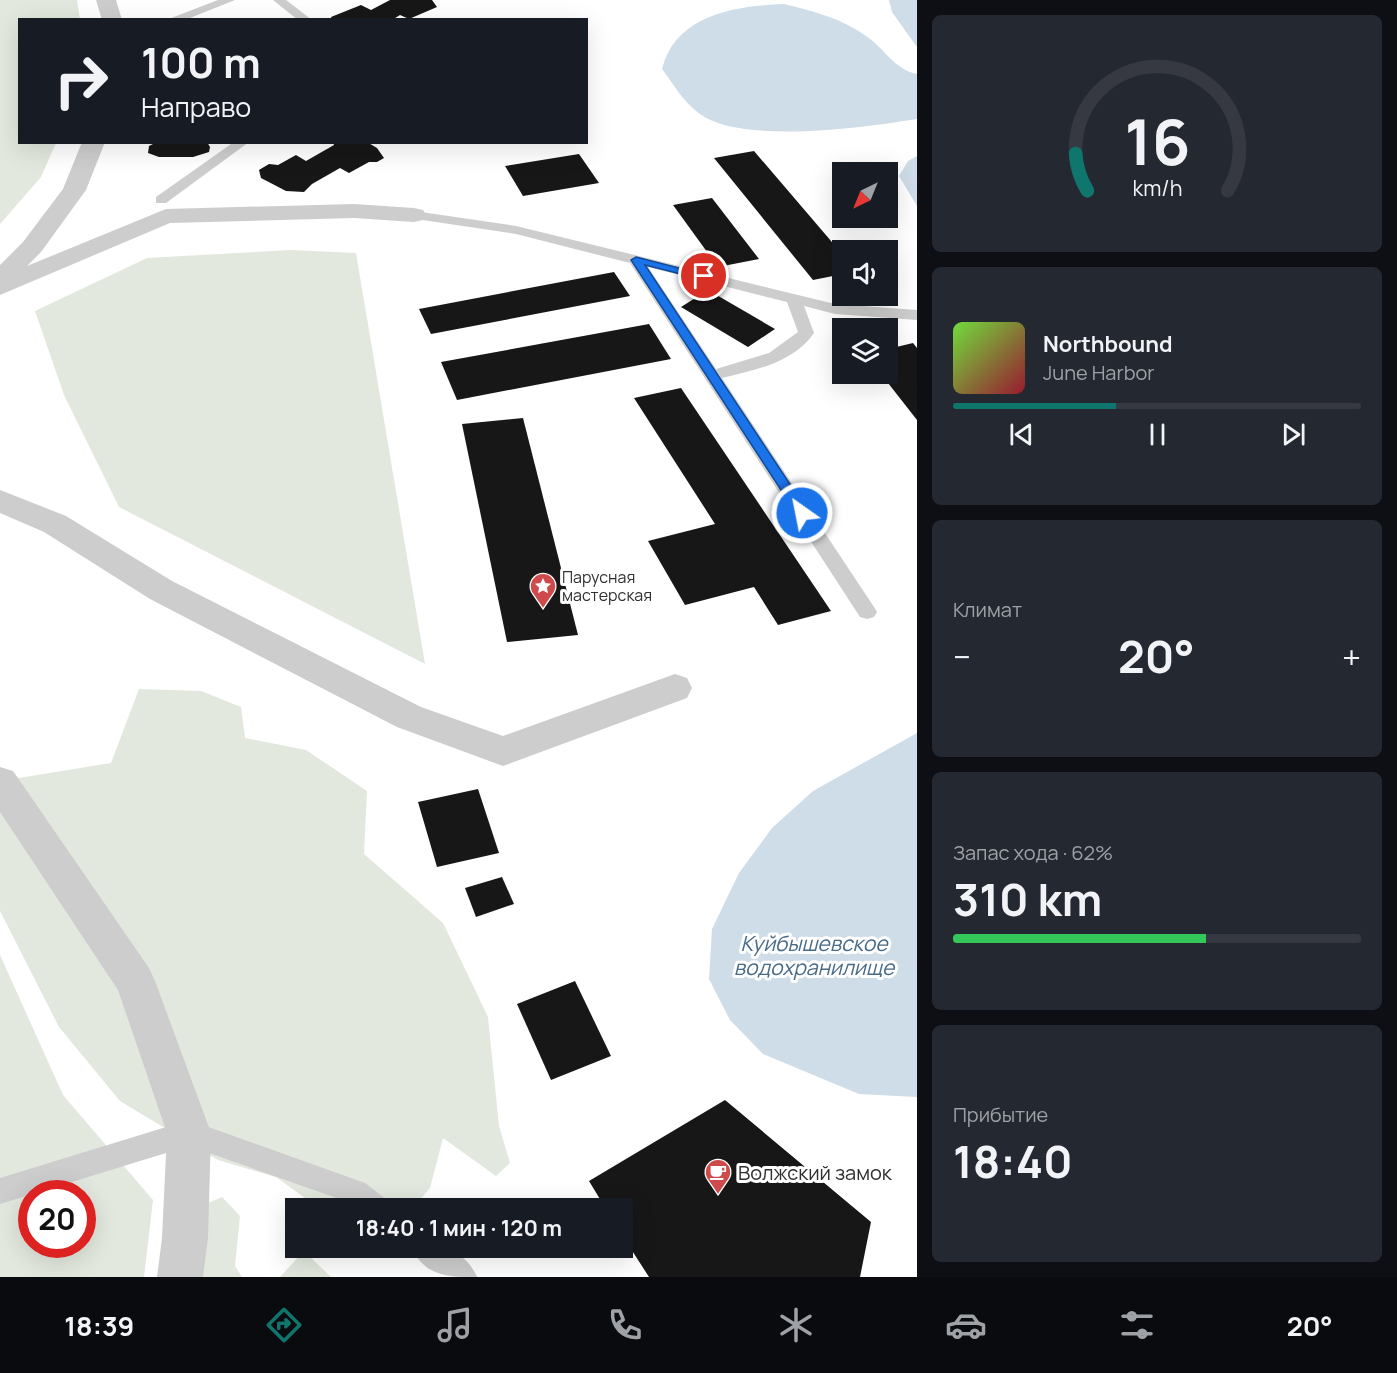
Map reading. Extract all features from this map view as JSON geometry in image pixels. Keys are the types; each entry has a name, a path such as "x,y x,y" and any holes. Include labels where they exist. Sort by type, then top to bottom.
{"street":[{"path":"106,0 111,18"},
{"path":"0,279 32,248 74,190 93,144"},
{"path":"0,287 166,216 354,211 414,215"},
{"path":"0,501 55,524 161,590 409,717 503,751 675,688"},
{"path":"0,782 135,981 189,1133 185,1238 180,1277"}],"lane":[{"path":"178,18 229,0"},
{"path":"279,0 303,18"},
{"path":"161,201 240,144"},
{"path":"414,215 516,230 835,309 917,315"},
{"path":"636,260 867,612"},
{"path":"712,375 769,361 792,350 806,333 794,298"},
{"path":"0,1191 189,1133 356,1192 364,1198"},
{"path":"439,1258 463,1277"}],"shaded area":[{"path":"0,0 77,0 80,18 18,18 18,144 56,144 41,177 0,224"},
{"path":"291,250 356,253 425,664 119,507 64,395 35,311 147,258"},
{"path":"139,689 201,691 241,707 245,738 306,750 367,791 364,854 443,923 488,1017 499,1126 510,1163 496,1176 443,1138 430,1188 421,1198 305,1198 276,1177 218,1160 120,1101 59,1027 0,911 0,781 111,763"},
{"path":"0,955 63,1095 153,1200 144,1277 0,1277"},
{"path":"222,1197 240,1216 235,1266 242,1277 162,1277 168,1220"},
{"path":"298,1258 311,1258 331,1277 280,1277"}],"water":[{"path":"889,0 917,0 917,47 892,12"},
{"path":"784,4 816,12 847,24 872,41 902,68 917,74 917,119 837,129 774,131 745,129 719,123 694,110 662,69 669,50 680,36 694,25 728,11"},
{"path":"917,156 917,206 899,176 908,161"},
{"name":"Куйбышевское водохранилище","path":"917,733 917,1097 859,1094 763,1054 730,1020 709,979 712,929 739,873 772,828 813,791"}],"building":[{"path":"390,0 432,0 437,7 411,18 400,15 395,18 331,17 361,5 371,10"},
{"path":"153,144 208,144 210,147 209,152 193,157 159,157 148,153 149,146"},
{"path":"370,144 377,148 384,158 377,162 369,162 349,173 340,168 312,184 304,192 286,191 261,178 259,170 269,164 278,165 296,155 306,161 334,145"},
{"path":"754,151 832,242 832,276 813,280 714,158"},
{"path":"579,154 599,183 523,196 505,166"},
{"path":"712,198 759,259 718,267 673,205"},
{"path":"614,272 630,296 431,334 419,309"},
{"path":"708,290 775,329 748,347 681,307"},
{"path":"649,324 671,359 457,400 441,362"},
{"path":"913,343 917,348 917,420 889,384 898,384 898,347"},
{"path":"681,388 831,611 778,625 754,587 685,605 648,541 715,524 634,398"},
{"path":"523,418 578,635 507,642 462,424"},
{"path":"478,789 499,853 437,867 418,802"},
{"path":"502,877 514,904 476,917 465,888"},
{"path":"575,981 611,1056 551,1080 517,1004"},
{"name":"Волжский замок","path":"725,1100 871,1222 860,1277 649,1277 633,1252 633,1198 599,1198 589,1181"}],"place":[{"name":"Парусная мастерская","path":"543,609"},
{"name":"Волжский замок","path":"718,1195"}],"route":[{"path":"704,276 636,260 802,513"}]}
